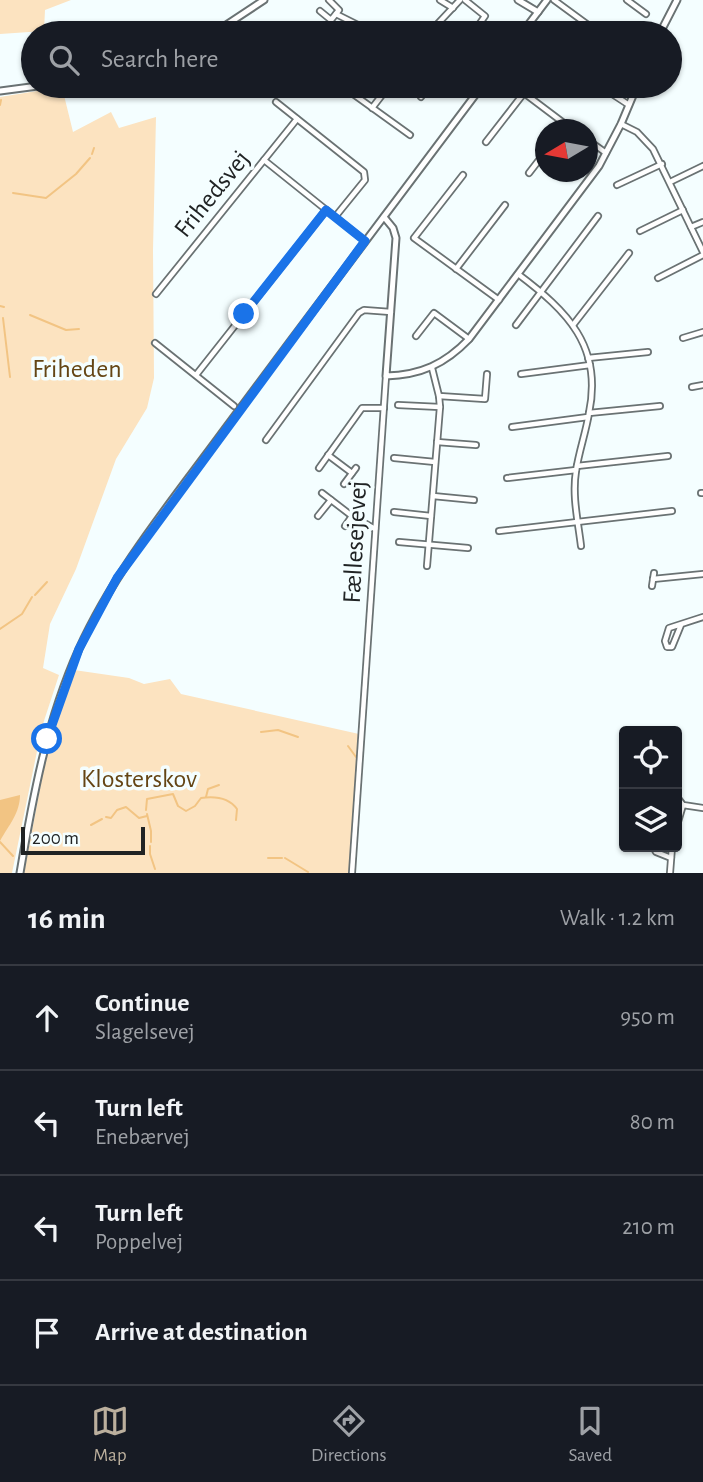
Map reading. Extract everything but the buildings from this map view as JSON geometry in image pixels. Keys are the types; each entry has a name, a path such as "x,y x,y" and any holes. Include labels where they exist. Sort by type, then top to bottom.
{"street":[{"path":"232,21 264,0"},
{"path":"320,11 331,20 336,14 339,10 329,0"},
{"path":"440,0 453,8"},
{"path":"441,21 463,0 485,16 482,21"},
{"path":"518,0 538,12"},
{"path":"531,21 547,0"},
{"path":"554,0 583,21"},
{"path":"627,0 646,14"},
{"path":"666,21 677,0"},
{"path":"336,14 350,21"},
{"path":"0,91 21,88"},
{"path":"358,98 410,135"},
{"path":"372,108 379,98"},
{"path":"20,873 34,790 47,739 65,683 95,617 138,547 473,98"},
{"path":"486,142 520,98"},
{"path":"530,98 555,119"},
{"path":"618,98 629,105"},
{"path":"386,376 407,375 432,368 457,352 469,339 606,153 632,98"},
{"path":"276,102 364,172 365,180 335,217"},
{"name":"Frihedsvej","path":"156,294 297,119"},
{"path":"621,124 648,141 662,164 703,254 658,278"},
{"path":"598,148 606,153"},
{"path":"264,160 365,241"},
{"path":"617,185 662,164"},
{"path":"529,173 535,165"},
{"path":"670,182 703,166"},
{"path":"463,175 414,238 499,300"},
{"path":"456,270 505,205"},
{"path":"195,375 326,210"},
{"path":"640,230 683,210"},
{"name":"Fællesejevej","path":"352,873 396,238 393,228 384,216"},
{"path":"516,325 598,216"},
{"path":"691,228 703,222"},
{"path":"573,325 629,253"},
{"path":"518,274 558,306 573,325 590,365 592,383 589,415 576,468 574,493 581,546"},
{"path":"266,440 359,313 364,310 391,312"},
{"path":"416,336 434,313 469,339"},
{"path":"683,338 703,332"},
{"path":"155,343 234,406"},
{"path":"588,358 648,352"},
{"path":"521,374 590,365"},
{"path":"427,566 440,407 432,368"},
{"path":"439,396 485,398 487,374"},
{"path":"692,387 703,385"},
{"path":"398,405 440,407"},
{"path":"512,427 660,405"},
{"path":"318,468 362,408 384,408"},
{"path":"437,442 476,445"},
{"path":"328,455 354,470 344,484"},
{"path":"507,478 668,456"},
{"path":"394,458 435,462"},
{"path":"322,493 352,516 375,529"},
{"path":"432,496 474,500"},
{"path":"318,516 331,500"},
{"path":"499,531 672,511"},
{"path":"394,513 431,516"},
{"path":"345,526 352,516"},
{"path":"399,542 468,548"},
{"path":"652,586 654,576 703,574"},
{"path":"681,625 672,646 667,648 665,641 669,628 703,617"},
{"path":"682,808 683,805 703,808"},
{"path":"657,852 671,858"},
{"path":"670,873 672,852"}],"green space":[{"path":"0,0 71,0 45,10 44,21 21,21 21,33 0,34"},
{"name":"Friheden","path":"21,94 21,98 65,98 73,132 111,112 119,128 156,117 154,378 147,408 116,459 76,569 50,624 43,668 59,675 42,727 12,873 0,873 0,97"},
{"name":"Klosterskov","path":"74,670 129,678 144,684 170,679 181,694 359,734 351,873 24,873 46,757"}],"shaded area":[{"path":"20,795 16,813 0,841 0,800"}],"waterway":[{"path":"0,105 1,100"},
{"path":"92,154 94,148"},
{"path":"13,193 46,198 76,174 90,158"},
{"path":"0,306 4,307"},
{"path":"30,315 66,330 79,329"},
{"path":"3,318 10,377"},
{"path":"35,595 47,582"},
{"path":"0,629 22,614 32,597"},
{"path":"261,732 278,730 298,737"},
{"path":"348,746 356,757"},
{"path":"206,797 208,789 219,785"},
{"path":"146,810 147,799 173,794 178,806 186,811 195,806 201,798 216,798 230,802 237,809 236,820"},
{"path":"106,817 111,818 117,810 126,807 139,818 147,816"},
{"path":"147,814 151,842"},
{"path":"91,825 102,819"},
{"path":"0,842 13,856"},
{"path":"150,846 155,869"},
{"path":"268,858 282,858"},
{"path":"285,858 308,872"}],"route":[{"path":"47,739 54,713 79,649 117,578 365,241 326,210 244,314"}]}
